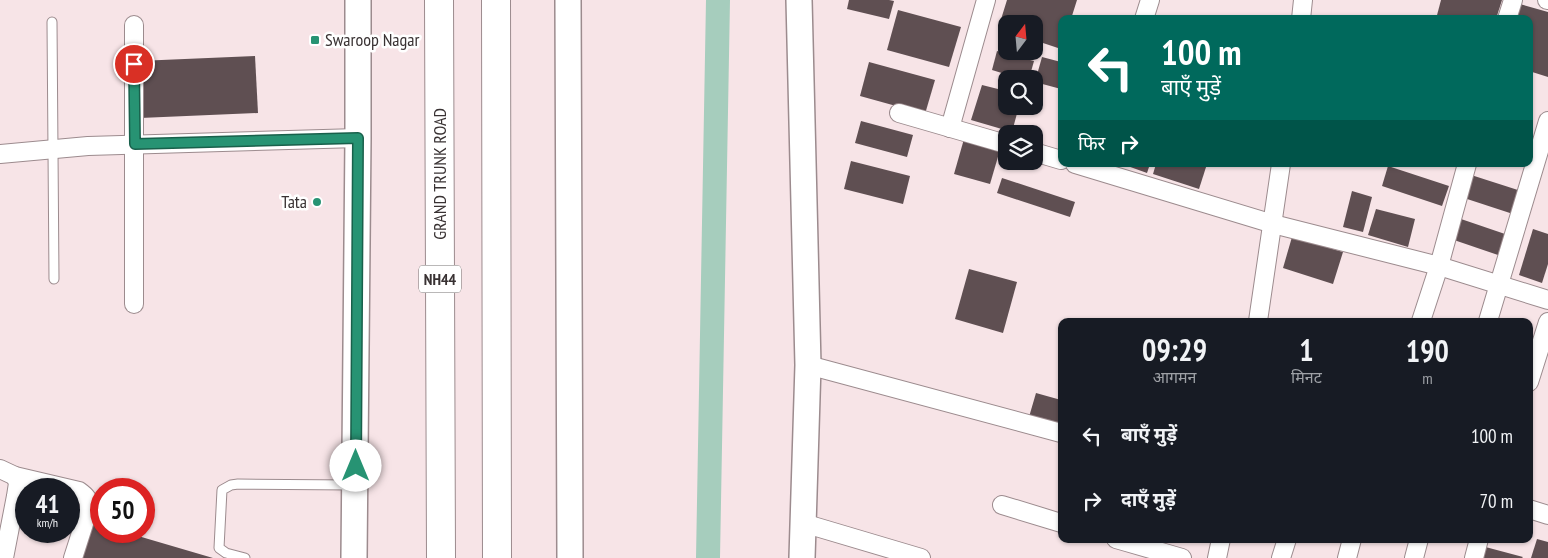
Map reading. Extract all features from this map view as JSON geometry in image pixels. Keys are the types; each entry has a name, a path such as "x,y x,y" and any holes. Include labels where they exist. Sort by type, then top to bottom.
{"highway":[{"name":"GRAND TRUNK ROAD","path":"439,0 441,558"},
{"path":"496,0 497,558"}],"main road":[{"path":"354,558 358,0"},
{"path":"568,0 570,558"},
{"path":"799,0 808,365 802,558"}],"street":[{"path":"950,128 986,0"},
{"path":"1145,15 1150,0"},
{"path":"1301,15 1303,0"},
{"path":"1508,15 1512,0"},
{"path":"134,25 134,304"},
{"path":"899,113 998,142"},
{"path":"1489,318 1548,121"},
{"path":"0,154 135,144 358,138"},
{"path":"1043,155 1058,159"},
{"path":"1098,167 1273,224 1439,266 1548,300"},
{"path":"1258,318 1281,167"},
{"path":"1422,318 1439,266 1466,167"},
{"path":"1533,369 1548,322"},
{"path":"808,365 1058,433"},
{"path":"4,558 18,483 8,473"},
{"path":"8,473 79,491 86,496 89,508 73,558"},
{"path":"1002,505 1058,522"},
{"path":"1533,510 1548,515"},
{"path":"803,523 922,558"},
{"path":"1130,543 1182,558"},
{"path":"1217,558 1220,543"},
{"path":"1281,558 1286,543"},
{"path":"1347,558 1351,543"},
{"path":"1414,558 1419,543"},
{"path":"1474,558 1478,543"}],"lane":[{"path":"52,22 54,279"},
{"path":"245,558 226,553 219,548 222,490 238,484 356,486"}],"building":[{"path":"849,0 894,1 889,19 847,9"},
{"path":"1007,0 1077,0 1072,15 1058,15 1058,48 1043,43 1043,15 1002,15"},
{"path":"1441,0 1502,0 1497,15 1437,15"},
{"path":"1520,4 1548,12 1548,77 1533,72 1533,15 1517,15"},
{"path":"898,10 961,27 949,67 887,50"},
{"path":"997,51 998,60 1034,61 1032,70 998,70 998,72 992,70"},
{"path":"255,56 258,113 140,118 138,61"},
{"path":"1043,57 1058,61 1058,88 1043,84 1043,70 1038,70"},
{"path":"869,62 935,80 925,114 860,96"},
{"path":"982,85 998,89 998,115 1017,115 1014,125 998,125 998,128 971,120"},
{"path":"861,121 913,135 907,157 855,143"},
{"path":"964,139 998,149 998,157 990,184 954,174"},
{"path":"851,161 910,176 903,204 844,189"},
{"path":"1130,167 1149,167 1147,173"},
{"path":"1155,167 1206,167 1199,189 1153,174"},
{"path":"1388,167 1391,167 1449,186 1442,206 1382,186"},
{"path":"1468,174 1521,191 1513,214 1461,197"},
{"path":"1002,178 1075,202 1070,217 997,193"},
{"path":"1352,191 1372,197 1363,232 1343,227"},
{"path":"1376,209 1415,219 1408,247 1368,235"},
{"path":"1461,219 1505,234 1498,255 1454,240"},
{"path":"1533,229 1548,234 1548,264 1542,283 1519,275"},
{"path":"1292,237 1343,252 1333,284 1283,268"},
{"path":"969,269 1017,282 1003,333 955,319"},
{"path":"1036,393 1058,399 1058,425 1029,417"},
{"path":"88,522 90,523 90,543 155,543 155,541 213,558 78,558"},
{"path":"1537,539 1548,542 1548,558 1531,558"},
{"path":"1478,545 1523,557 1474,558"}],"waterway":[{"path":"708,558 718,0"}],"place":[{"name":"Swaroop Nagar","path":"315,40"},
{"name":"Tata","path":"317,202"}],"route":[{"path":"134,64 135,144 358,138 356,466"}]}
